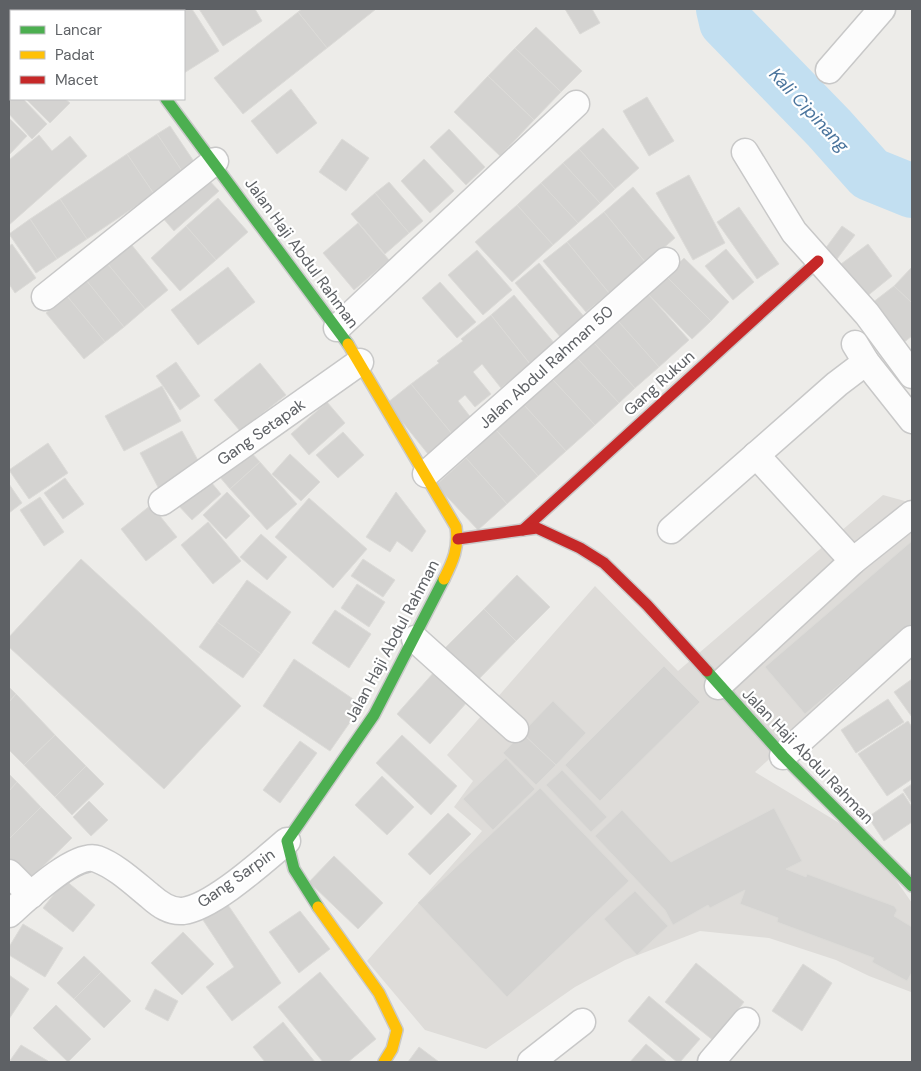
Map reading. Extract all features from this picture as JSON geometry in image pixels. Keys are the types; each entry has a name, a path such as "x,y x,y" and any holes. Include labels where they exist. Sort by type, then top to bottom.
{"street":[{"path":"829,70 882,9"},
{"name":"Jalan Haji Abdul Rahman","path":"167,100 215,162 360,362 456,527 458,539 456,555 415,639 374,714 287,841"},
{"path":"337,328 576,104"},
{"path":"745,152 794,232 867,314 912,375"},
{"path":"45,297 215,162"},
{"name":"Jalan Abdul Rahman 50","path":"426,474 666,261"},
{"name":"Gang Rukun","path":"522,530 818,261"},
{"path":"671,530 837,384 860,353 912,420"},
{"name":"Gang Setapak","path":"162,502 360,362"},
{"path":"756,454 853,561"},
{"path":"718,686 853,561 912,514"},
{"name":"Jalan Haji Abdul Rahman","path":"458,539 537,528 561,538 604,564 647,605 718,686 784,756 912,886"},
{"path":"415,639 515,729"},
{"path":"784,756 912,639"},
{"path":"287,841 294,869 333,930 380,994 397,1030 392,1049 384,1062"},
{"name":"Gang Sarpin","path":"9,914 31,895 80,860 95,858 116,870 164,908 182,911 200,907 252,871 287,841"},
{"path":"9,873 31,895"},
{"path":"710,1062 746,1021"},
{"path":"531,1062 582,1022"}],"shaded area":[{"path":"883,495 912,503 912,629 755,772 841,824 891,873 912,903 911,992 869,976 836,960 769,938 700,931 625,960 575,987 486,1049 425,1030 367,961 482,831 454,807 473,781 447,755 595,586 678,671"}],"building":[{"path":"192,9 219,51 185,72 185,10 163,10"},
{"path":"199,9 255,9 262,21 223,46"},
{"path":"302,9 376,9 327,48 298,12"},
{"path":"565,9 592,9 600,23 580,34"},
{"path":"298,12 327,48 243,114 214,78"},
{"path":"9,22 10,56 9,58"},
{"path":"536,27 582,71 561,92 515,48"},
{"path":"515,48 561,92 534,120 488,76"},
{"path":"488,76 534,120 500,156 454,112"},
{"path":"291,89 317,123 277,154 251,121"},
{"path":"647,97 674,141 649,156 623,111"},
{"path":"24,100 47,124 32,139 9,114 9,101"},
{"path":"27,100 66,100 70,103 50,123"},
{"path":"9,118 27,136 9,155"},
{"path":"170,126 197,166 184,174 157,134"},
{"path":"603,128 639,168 615,189 579,149"},
{"path":"449,129 485,167 466,185 430,147"},
{"path":"157,134 184,174 154,194 127,154"},
{"path":"39,135 52,151 70,136 87,156 9,225 9,160"},
{"path":"342,139 369,158 346,191 319,172"},
{"path":"579,149 615,189 600,203 563,163"},
{"path":"127,154 154,194 87,239 60,199"},
{"path":"424,159 454,191 430,213 401,181"},
{"path":"563,163 600,203 578,223 541,183"},
{"path":"689,175 725,243 693,260 656,193"},
{"path":"206,177 219,191 174,231 162,217"},
{"path":"389,182 423,221 409,233 375,193"},
{"path":"541,183 578,223 553,245 517,205"},
{"path":"633,187 675,238 646,263 604,212"},
{"path":"375,193 409,233 385,254 351,214"},
{"path":"218,198 248,232 216,260 186,226"},
{"path":"60,199 87,239 57,259 30,219"},
{"path":"517,205 553,245 512,282 475,242"},
{"path":"739,207 779,264 757,279 717,222"},
{"path":"604,212 646,263 609,293 567,242"},
{"path":"30,219 57,259 36,273 9,234"},
{"path":"358,223 389,260 354,290 323,253"},
{"path":"186,226 216,260 180,291 151,258"},
{"path":"842,226 855,235 837,259 825,249"},
{"path":"567,242 609,293 586,312 543,261"},
{"path":"12,244 36,278 15,293 9,284 9,246"},
{"path":"131,244 168,290 145,309 107,263"},
{"path":"868,244 892,276 866,297 841,264"},
{"path":"726,249 754,282 733,300 705,266"},
{"path":"477,250 512,290 483,315 448,275"},
{"path":"684,258 729,302 711,321 666,276"},
{"path":"107,263 145,309 124,327 86,280"},
{"path":"539,263 586,319 562,339 515,283"},
{"path":"228,267 255,302 198,345 171,310"},
{"path":"912,267 912,303 894,286"},
{"path":"666,276 711,321 692,339 648,294"},
{"path":"86,280 124,327 105,342 67,296"},
{"path":"440,282 476,322 457,338 422,298"},
{"path":"894,286 912,303 912,336 903,343 872,303"},
{"path":"648,294 689,340 659,367 618,321"},
{"path":"514,295 555,344 530,364 491,315"},
{"path":"67,296 105,342 84,359 46,313"},
{"path":"491,315 530,364 501,388 482,364 473,372 491,394 475,407 465,395 458,401 472,419 452,434 411,384 439,363 437,361 463,341 461,339"},
{"path":"618,321 659,367 635,388 594,343"},
{"path":"594,343 635,388 619,403 577,358"},
{"path":"577,358 619,403 595,425 553,380"},
{"path":"176,362 200,396 180,410 156,376"},
{"path":"260,363 286,395 240,431 214,400"},
{"path":"553,380 595,425 566,451 524,405"},
{"path":"411,384 452,434 428,454 387,403"},
{"path":"162,386 181,421 124,451 105,416"},
{"path":"327,402 345,423 309,455 291,434"},
{"path":"524,405 566,451 538,476 496,430"},
{"path":"496,430 538,476 507,504 466,458"},
{"path":"182,431 201,466 159,489 140,453"},
{"path":"343,432 364,455 338,478 316,455"},
{"path":"48,443 68,473 29,499 9,470"},
{"path":"249,450 260,462 230,489 219,476"},
{"path":"290,454 320,482 301,501 272,474"},
{"path":"466,458 507,504 478,530 436,485"},
{"path":"260,462 297,504 267,530 230,489"},
{"path":"206,476 221,494 192,520 176,503"},
{"path":"65,478 84,504 63,519 44,493"},
{"path":"9,484 22,503 9,513"},
{"path":"227,492 250,516 226,539 203,515"},
{"path":"396,492 426,531 412,552 397,541 390,552 366,537"},
{"path":"40,497 64,532 44,546 20,510"},
{"path":"309,498 367,549 333,588 275,537"},
{"path":"151,505 177,537 146,561 121,529"},
{"path":"208,522 241,561 213,584 181,545"},
{"path":"261,534 287,557 267,580 240,557"},
{"path":"912,541 912,623 805,714 765,667"},
{"path":"81,559 241,706 164,789 9,647 9,637"},
{"path":"363,559 395,580 383,597 351,576"},
{"path":"517,575 550,607 516,641 484,609"},
{"path":"247,580 291,612 261,654 217,622"},
{"path":"357,584 385,602 369,627 341,608"},
{"path":"484,609 516,641 475,683 442,651"},
{"path":"335,610 371,634 349,668 312,643"},
{"path":"217,622 261,654 243,678 199,647"},
{"path":"294,659 362,705 330,751 263,706"},
{"path":"664,666 700,702 600,801 565,765"},
{"path":"435,671 468,701 430,744 397,714"},
{"path":"912,679 912,717 894,692"},
{"path":"9,687 16,694 9,702"},
{"path":"16,694 55,735 24,765 9,750 9,702"},
{"path":"888,699 904,722 856,753 841,730"},
{"path":"553,701 586,733 556,765 522,733"},
{"path":"908,721 912,727 912,779 887,796 858,754"},
{"path":"522,733 556,765 536,785 503,753"},
{"path":"55,735 86,766 55,797 24,765"},
{"path":"402,735 457,786 431,815 376,763"},
{"path":"300,741 317,753 280,803 263,790"},
{"path":"506,758 535,789 493,830 463,799"},
{"path":"86,766 104,784 72,815 55,797"},
{"path":"562,770 607,817 591,832 546,785"},
{"path":"9,774 17,782 9,791"},
{"path":"382,776 414,807 387,835 355,805"},
{"path":"17,782 41,807 9,839 9,791"},
{"path":"912,784 912,804 903,790"},
{"path":"540,788 629,881 507,997 418,903"},
{"path":"903,793 912,807 912,822 884,841 868,817"},
{"path":"89,801 108,820 91,836 73,817"},
{"path":"41,807 72,838 27,882 9,863 9,839"},
{"path":"774,808 802,861 786,869 806,877 807,874 894,906 897,910 894,916 912,927 912,972 907,981 872,962 874,958 777,922 778,918 740,904 745,890 710,908 708,905 673,925 665,910 595,836 622,810 671,862"},
{"path":"448,813 471,834 430,875 408,854"},
{"path":"334,856 383,903 358,929 309,882"},
{"path":"65,880 95,905 73,932 43,908"},
{"path":"635,891 668,926 637,955 604,919"},
{"path":"226,902 281,983 232,1021 206,987 234,967 201,917"},
{"path":"300,911 330,949 299,973 269,932"},
{"path":"23,924 63,948 45,977 9,955 9,947"},
{"path":"183,932 214,964 182,995 151,963"},
{"path":"84,956 101,972 74,999 57,983"},
{"path":"696,963 744,1002 714,1041 665,1002"},
{"path":"803,964 832,983 802,1031 772,1011"},
{"path":"101,972 131,1001 104,1028 74,999"},
{"path":"320,972 376,1039 348,1062 323,1062 278,1007"},
{"path":"9,975 29,989 9,1019"},
{"path":"155,989 178,1001 168,1021 145,1009"},
{"path":"649,996 700,1039 680,1062 677,1062 628,1021"},
{"path":"56,1005 91,1039 68,1062 33,1028"},
{"path":"283,1022 315,1062 265,1062 253,1047"},
{"path":"646,1044 667,1062 630,1062"},
{"path":"21,1045 48,1061 9,1062"},
{"path":"419,1047 439,1062 408,1062"}],"waterway":[{"name":"Kali Cipinang","path":"723,9 726,22 829,128 870,174 912,191"}],"traffic: fast":[{"path":"167,100 348,344"},
{"path":"318,907 294,869 287,841 374,715 444,579"},
{"path":"707,671 783,756 912,886"}],"traffic: slow":[{"path":"348,344 456,527 457,541 444,579"},
{"path":"318,907 379,993 397,1030 392,1049 384,1062"}],"traffic: jam":[{"path":"523,530 818,261"},
{"path":"458,539 537,528 580,548 604,563 647,605 707,671"}]}
